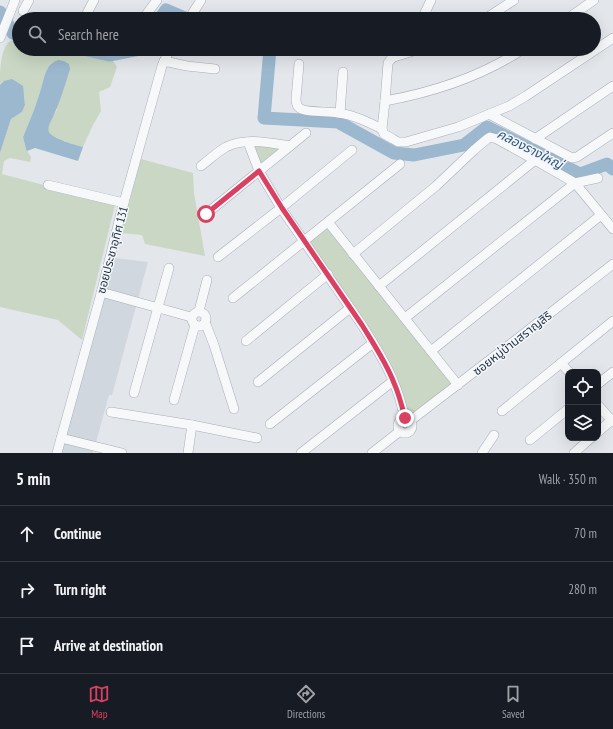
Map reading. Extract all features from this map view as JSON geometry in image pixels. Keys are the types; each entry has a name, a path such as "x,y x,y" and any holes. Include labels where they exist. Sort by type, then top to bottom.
{"street":[{"path":"0,38 15,0"},
{"path":"23,10 29,0"},
{"path":"88,12 94,0"},
{"path":"148,12 157,0"},
{"path":"194,12 201,0"},
{"path":"425,12 431,0"},
{"path":"496,12 514,0"},
{"path":"577,12 594,0"},
{"path":"601,46 613,38"},
{"name":"ซอยประชาอุทิศ 131","path":"57,453 124,203 166,56"},
{"path":"396,56 389,61 382,129 384,134 398,142 406,142 452,129 509,106 586,56"},
{"path":"385,101 405,98 445,87 493,67 511,56"},
{"path":"164,61 187,66 216,69"},
{"path":"299,64 296,99 296,104 298,107 304,110 340,113 365,120 382,129"},
{"path":"340,113 343,72"},
{"path":"535,139 613,86"},
{"path":"489,114 572,158 613,133"},
{"path":"206,214 306,133"},
{"path":"353,254 436,186 488,137 497,139 574,183 607,217 613,229"},
{"path":"248,142 259,171 282,208 328,274 373,343 393,381 408,420"},
{"path":"201,166 224,148 239,143 263,142 290,146"},
{"path":"218,257 282,208 352,150"},
{"path":"379,286 535,160"},
{"path":"233,298 400,164"},
{"path":"405,318 574,183 598,178"},
{"path":"48,185 124,203"},
{"path":"431,351 607,217"},
{"path":"328,222 458,385"},
{"name":"ซอยหมู่บ้านสราญสิริ","path":"372,453 400,431 405,433 410,430 412,425 408,420 458,385 613,264"},
{"path":"134,393 169,268"},
{"path":"246,341 328,274"},
{"path":"174,400 195,318 207,280"},
{"path":"101,292 195,318"},
{"path":"258,382 350,308"},
{"path":"195,318 197,326 202,326 205,322 214,345 234,410"},
{"path":"502,411 613,321"},
{"path":"270,424 373,343"},
{"path":"561,363 566,369"},
{"path":"601,382 613,372"},
{"path":"301,453 393,381"},
{"path":"601,408 613,420 601,430"},
{"path":"530,440 565,411"},
{"path":"110,412 257,438"},
{"path":"188,453 192,426"},
{"path":"482,453 494,435"},
{"path":"61,438 122,453"},
{"path":"574,453 588,441"}],"shaded area":[{"path":"115,258 148,262 112,395 109,395 93,453 60,453"}],"green space":[{"path":"12,41 12,56 92,56 113,61 117,67 110,87 99,92 101,111 83,147 57,138 49,132 49,124 57,110 45,74 34,110 23,137 26,149 31,157 30,162 10,158 4,161 2,174 115,205 82,340 58,320 0,307 0,153 11,119 22,112 25,105 24,94 4,81 0,85 3,53 8,43"},
{"path":"253,147 277,147 279,151 263,165 260,164"},
{"path":"141,159 193,173 194,193 205,256 145,244 142,235 121,233"},
{"path":"327,228 452,382 452,385 412,414 408,413 400,388 309,242"}],"water":[{"path":"58,60 69,64 70,69 56,111 48,128 51,135 83,147 78,161 35,148 27,151 23,137 34,110 45,74 49,66"},
{"path":"12,79 23,86 25,105 22,112 11,119 0,153 0,85 4,81"}],"waterway":[{"name":"คลองรางใหญ่","path":"165,12 166,10 171,12"},
{"name":"คลองรางใหญ่","path":"0,12 12,31"},
{"name":"คลองรางใหญ่","path":"269,56 264,118 338,122 394,153 414,155 464,145 487,127 580,174 607,164 613,169"}],"route":[{"path":"206,214 259,171 282,208 373,343 393,381 400,398 405,418"}]}
